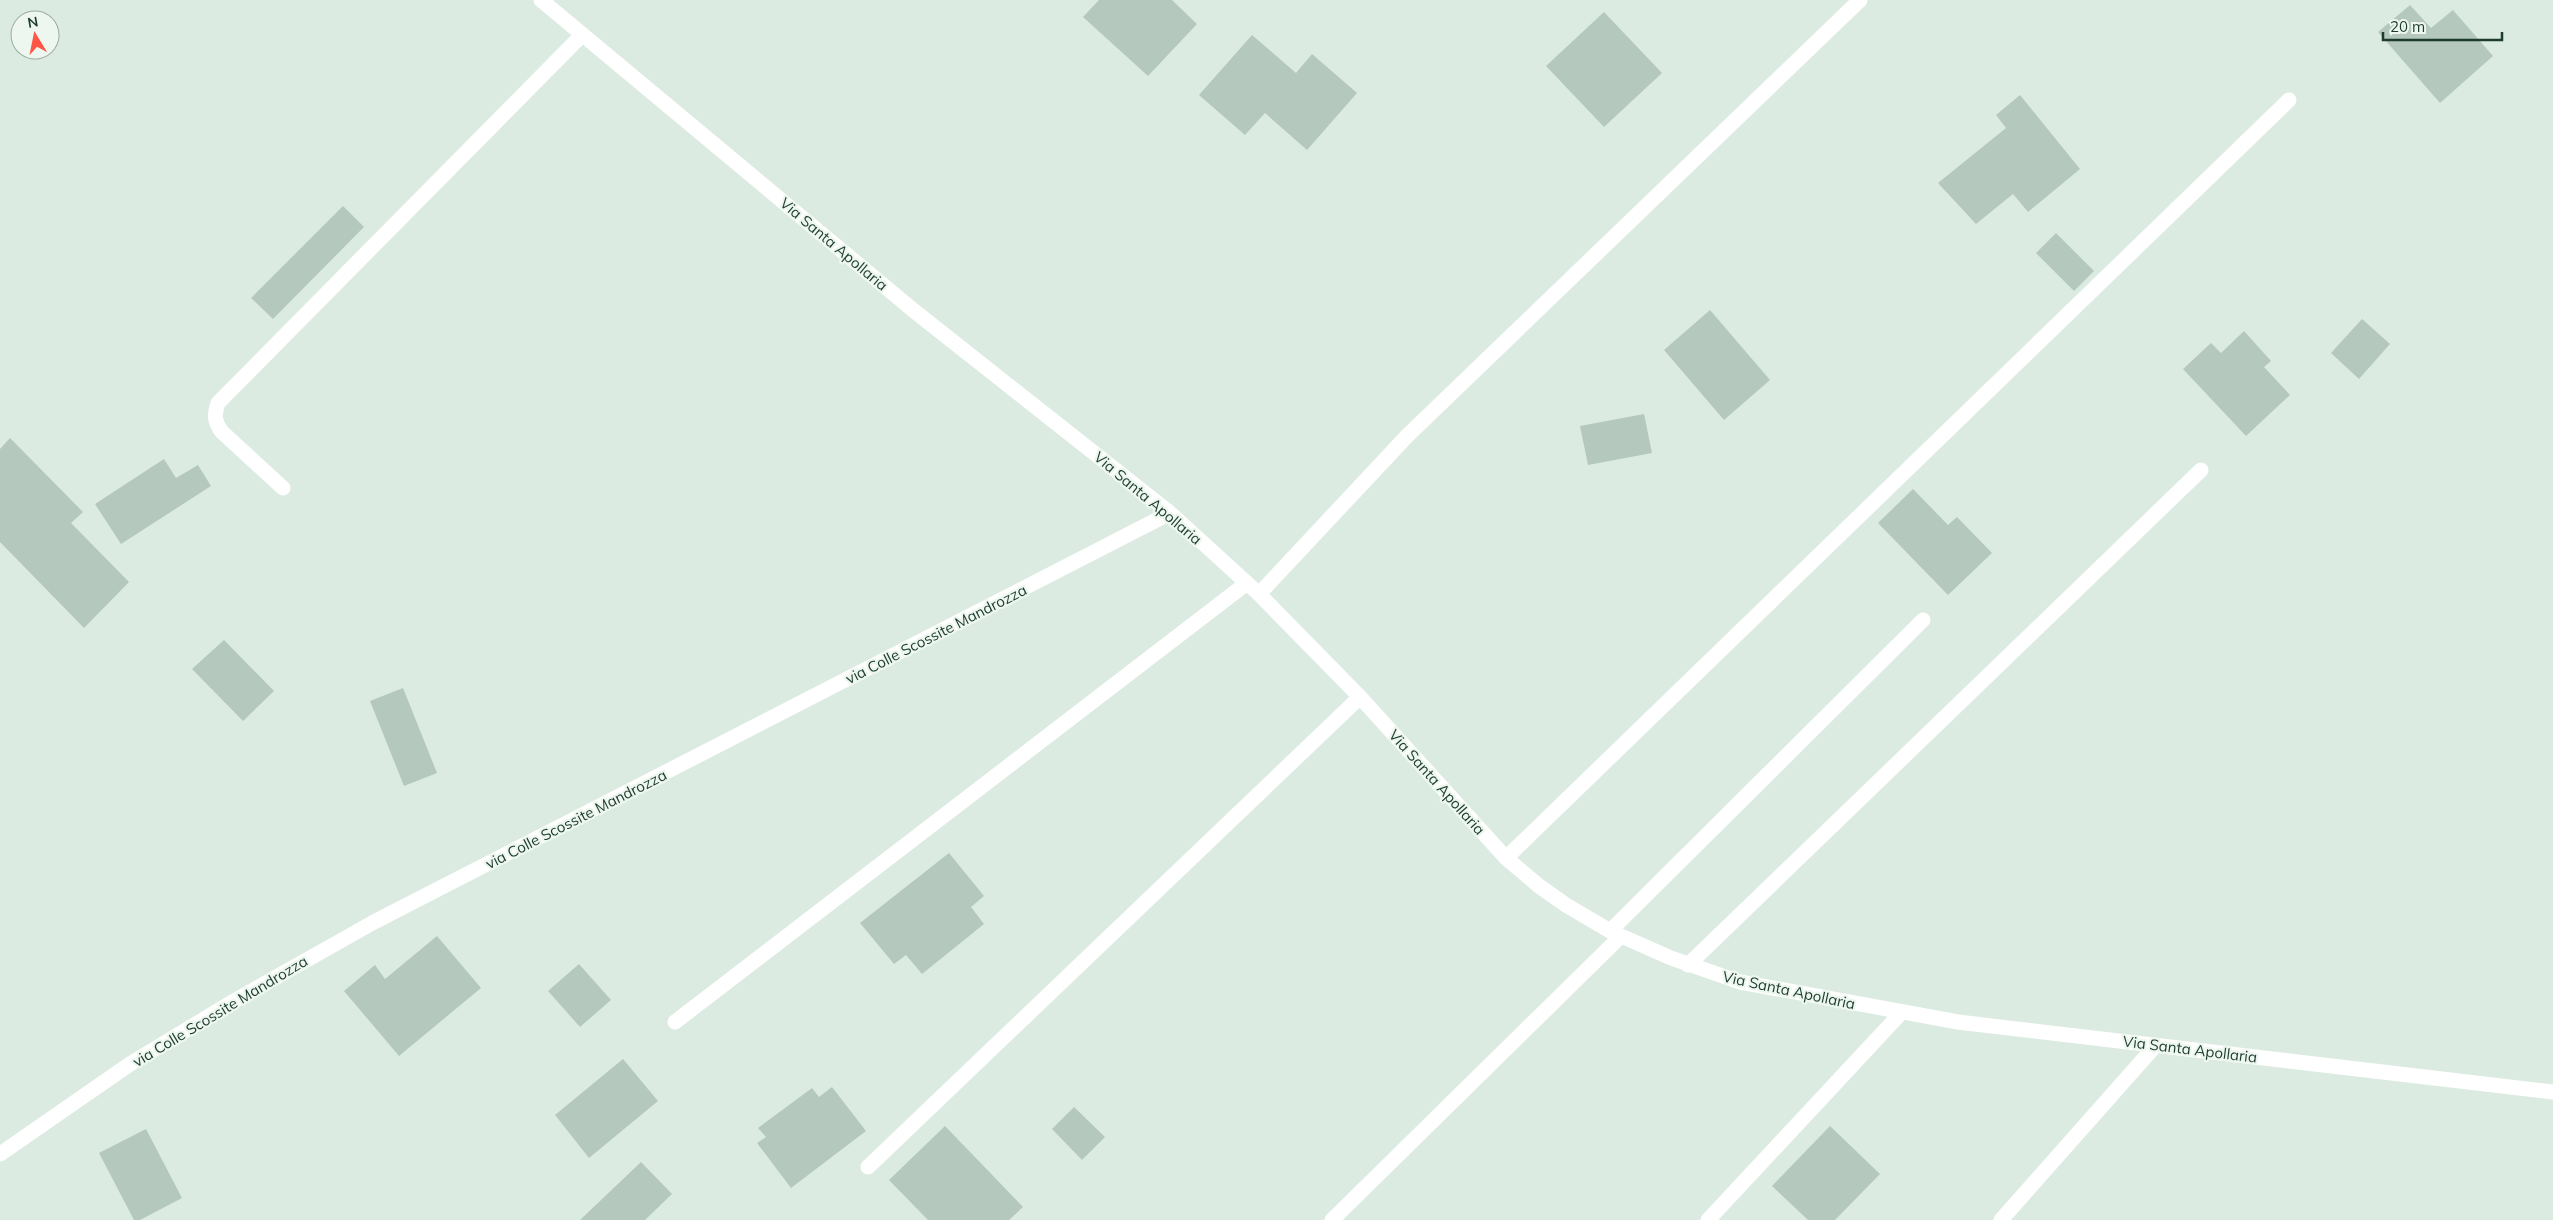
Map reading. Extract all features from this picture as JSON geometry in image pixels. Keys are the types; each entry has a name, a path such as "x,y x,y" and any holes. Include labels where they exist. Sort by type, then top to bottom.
{"street":[{"name":"Via Santa Apollaria","path":"541,0 914,310 1170,514 1260,594 1360,697 1506,858 1566,905 1616,933 1688,965 1765,988 1958,1022 2553,1092"},
{"path":"1260,594 1407,436 1860,0"},
{"path":"283,488 222,432 216,424 214,414 218,403 582,35"},
{"path":"1506,858 2289,100"},
{"path":"1688,965 2201,470"},
{"name":"via Colle Scossite Mandrozza","path":"0,1154 130,1064 242,997 374,922 1170,514"},
{"path":"675,1022 1247,583"},
{"path":"1332,1220 1923,620"},
{"path":"868,1166 1360,697"},
{"path":"1708,1220 1902,1012"},
{"path":"2001,1220 2156,1045"}],"building":[{"path":"1099,0 1172,0 1197,24 1148,76 1083,17"},
{"path":"2410,5 2431,28 2453,10 2493,56 2440,103 2378,32"},
{"path":"1604,12 1662,73 1604,127 1546,66"},
{"path":"1252,35 1296,73 1312,54 1357,93 1307,150 1265,113 1245,135 1199,95"},
{"path":"2020,95 2080,169 2028,212 2013,194 1976,224 1938,183 2006,128 1996,115"},
{"path":"343,206 364,227 273,319 251,298"},
{"path":"2056,233 2094,271 2074,291 2036,253"},
{"path":"1710,310 1770,380 1724,420 1664,350"},
{"path":"2362,319 2390,344 2359,379 2331,353"},
{"path":"2244,331 2271,361 2264,367 2290,395 2246,436 2183,369 2211,343 2221,353"},
{"path":"1644,414 1652,453 1588,465 1580,426"},
{"path":"10,438 83,512 71,523 129,582 84,628 0,542 0,449"},
{"path":"164,459 176,478 198,465 211,486 121,544 95,504"},
{"path":"1913,489 1948,525 1957,517 1992,553 1948,595 1878,523"},
{"path":"224,640 274,691 243,721 192,669"},
{"path":"403,688 437,773 404,786 370,701"},
{"path":"949,853 984,896 971,907 984,924 922,974 906,955 894,964 860,923"},
{"path":"437,936 481,988 399,1056 344,991 375,965 385,979"},
{"path":"579,964 611,1000 580,1027 548,991"},
{"path":"623,1059 658,1101 589,1158 555,1115"},
{"path":"832,1087 866,1131 791,1188 757,1143 766,1137 758,1128 812,1088 819,1097"},
{"path":"1074,1107 1105,1137 1082,1160 1052,1129"},
{"path":"945,1126 1023,1207 1009,1220 928,1220 889,1180"},
{"path":"1830,1126 1880,1174 1835,1220 1808,1220 1772,1186"},
{"path":"146,1129 182,1198 140,1220 134,1220 99,1153"},
{"path":"641,1162 672,1194 645,1220 580,1220"}]}
